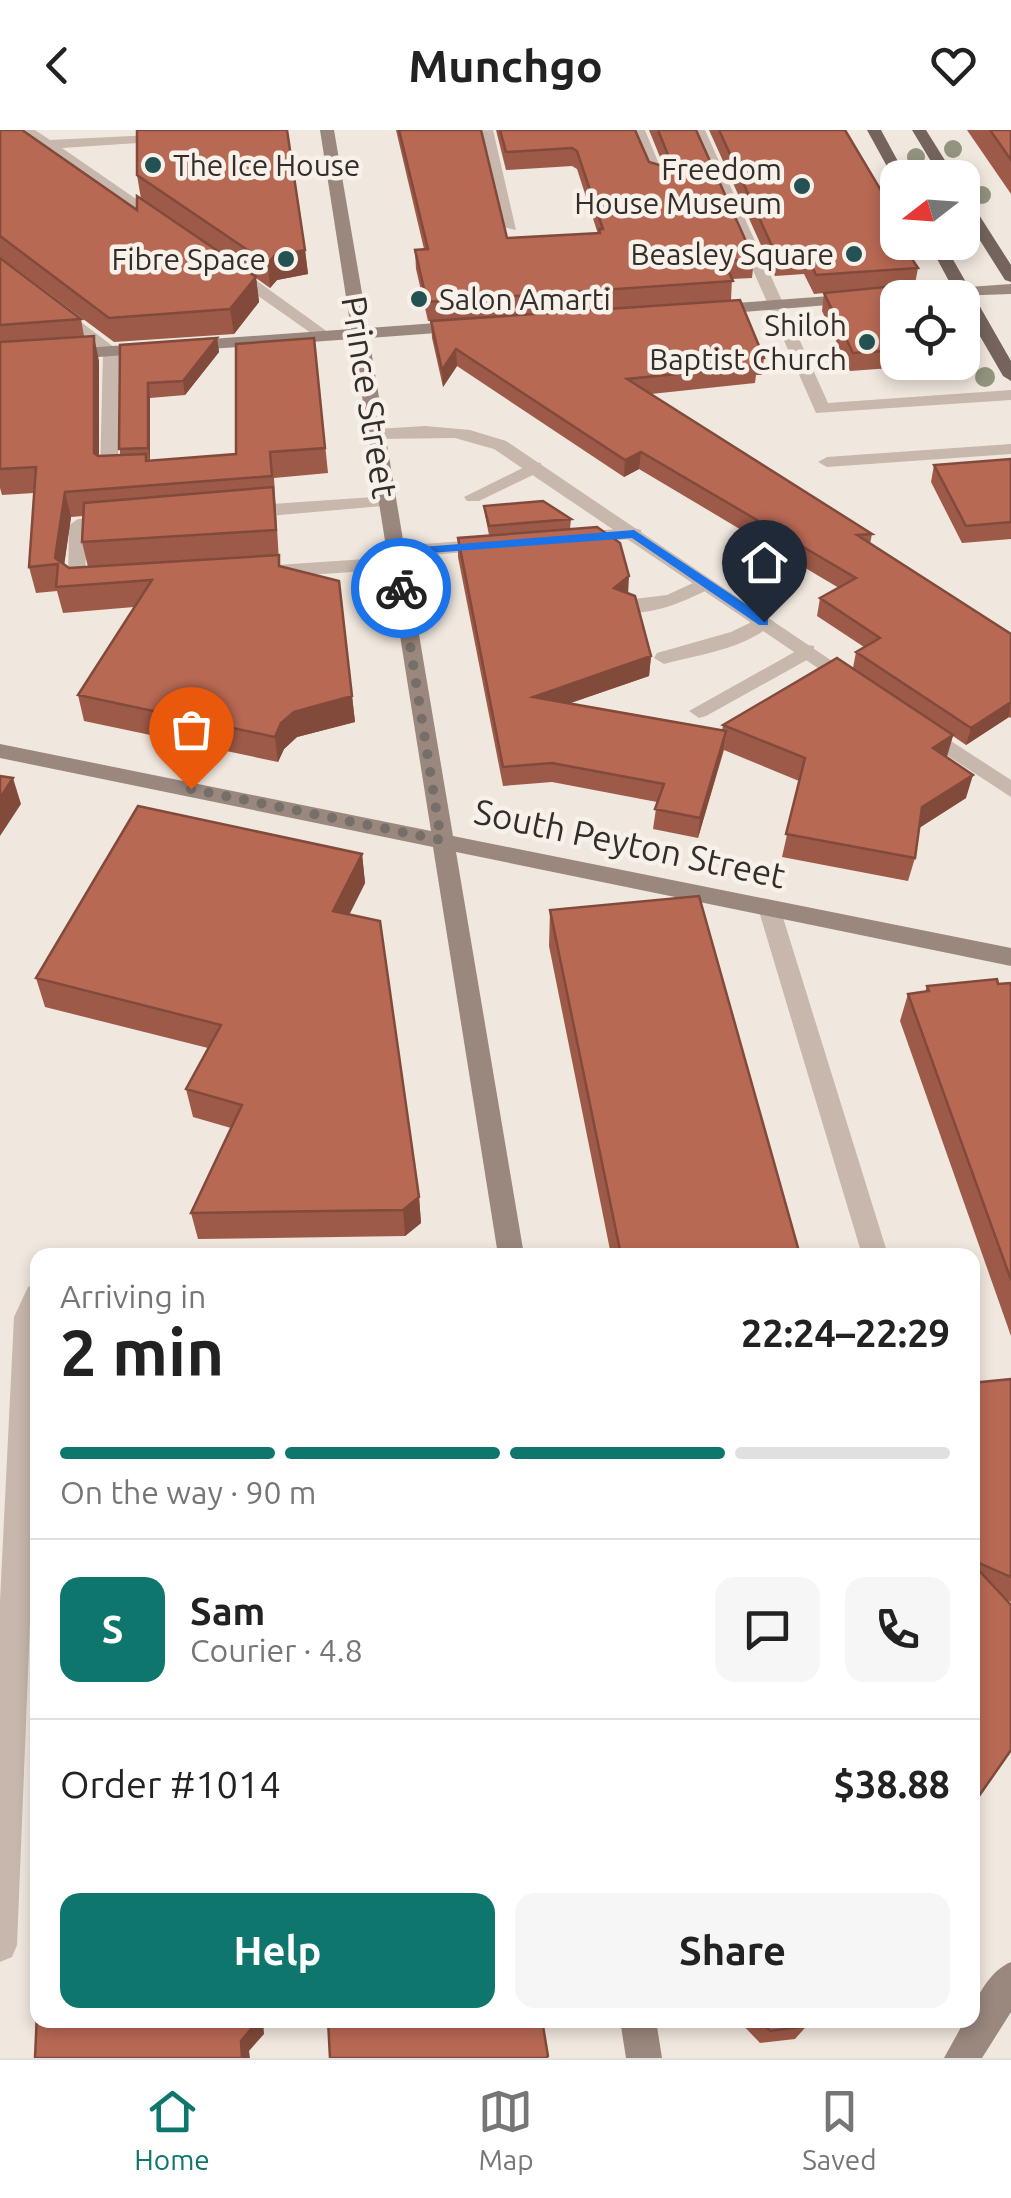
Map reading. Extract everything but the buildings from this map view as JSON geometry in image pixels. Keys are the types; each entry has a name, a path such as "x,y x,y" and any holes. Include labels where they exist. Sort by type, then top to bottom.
{"main road":[{"path":"874,130 890,160"},
{"path":"920,130 938,160"},
{"path":"980,228 1011,277"},
{"path":"980,322 1011,376"}],"street":[{"path":"26,130 180,235"},
{"name":"Prince Street","path":"327,130 510,1248"},
{"path":"486,130 512,227"},
{"path":"638,130 658,179"},
{"path":"698,130 822,409 1011,394"},
{"path":"0,147 140,134 179,136"},
{"path":"212,257 324,335"},
{"path":"0,265 111,351"},
{"path":"980,291 1011,289"},
{"path":"684,311 880,298"},
{"path":"0,360 479,325"},
{"path":"111,351 109,474 146,472"},
{"path":"377,434 466,433 500,445 872,695"},
{"path":"827,462 1011,449"},
{"path":"473,497 535,467"},
{"path":"232,513 388,501"},
{"path":"114,582 74,584 78,525 136,520"},
{"path":"556,540 634,534"},
{"path":"234,574 518,543"},
{"path":"626,606 670,602 706,583"},
{"path":"664,658 738,636 764,622"},
{"path":"699,711 807,651"},
{"path":"904,717 1011,790"},
{"name":"South Peyton Street","path":"0,751 1011,957"},
{"path":"985,772 1011,770"},
{"path":"769,908 873,1248"},
{"path":"0,1945 30,1312"},
{"path":"962,2058 1011,1979"},
{"path":"639,2028 644,2058"}],"way so far":[{"path":"191,789 441,840 401,588"}],"place":[{"name":"The Ice House","path":"153,165"},
{"name":"Freedom House Museum","path":"802,186"},
{"name":"Beasley Square","path":"854,254"},
{"name":"Fibre Space","path":"286,259"},
{"name":"Salon Amarti","path":"419,299"},
{"name":"Shiloh Baptist Church","path":"867,342"}],"route":[{"path":"401,588 396,552 634,534 764,622"}]}
